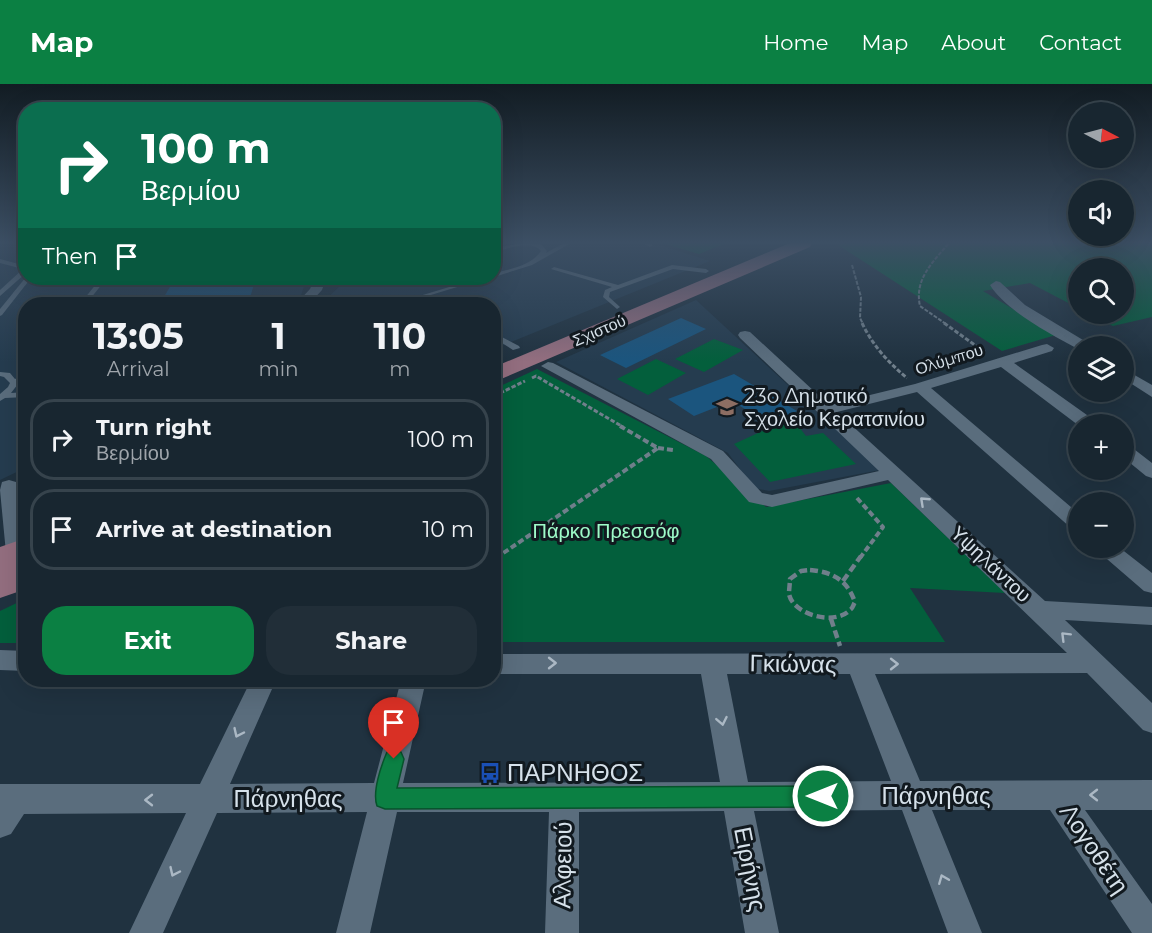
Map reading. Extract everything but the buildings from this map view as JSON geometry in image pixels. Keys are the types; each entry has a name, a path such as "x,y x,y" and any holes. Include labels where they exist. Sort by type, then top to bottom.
{"main road":[{"name":"Σχιστού","path":"501,354 677,283"},
{"name":"Σχιστού","path":"501,372 712,283"},
{"path":"0,585 17,559"}],"street":[{"path":"309,297 318,285"},
{"path":"996,285 998,291 1068,337"},
{"name":"Υψηλάντου","path":"745,335 1039,610 1152,721"},
{"name":"Ολύμπου","path":"827,410 920,387 1047,348"},
{"path":"1003,361 1075,414"},
{"path":"548,366 717,455 756,498 772,501 894,473"},
{"path":"1134,370 1152,378"},
{"path":"1134,380 1152,392"},
{"path":"920,387 1068,514"},
{"path":"1134,458 1152,472"},
{"path":"12,485 17,559"},
{"path":"1119,558 1152,585"},
{"path":"1039,610 1152,616"},
{"path":"0,660 18,661"},
{"name":"Ειρήνης","path":"712,663 762,933"},
{"name":"Γκιώνας","path":"501,664 1093,663"},
{"path":"853,664 910,796 964,933"},
{"path":"146,933 260,687"},
{"path":"353,933 411,687"},
{"name":"Λογοθέτη","path":"1057,795 1152,933"},
{"name":"Πάρνηθας","path":"5,808 207,799 1152,795"},
{"name":"Αλφειού","path":"562,933 564,798"}],"lane":[{"path":"0,294 11,283"},
{"path":"603,283 619,287"},
{"path":"617,307 605,294 631,283"},
{"path":"0,314 21,285"},
{"path":"89,297 98,285"},
{"path":"420,297 460,285"},
{"path":"501,339 516,348"},
{"path":"2,374 14,380 14,383"},
{"path":"2,397 18,381"},
{"path":"2,397 18,395"}],"path":[{"path":"857,283 861,297 860,318 871,341 890,364 920,387"},
{"path":"920,283 918,300 920,306 980,351 1003,361"},
{"path":"501,393 536,376 658,448 501,554"},
{"path":"810,570 822,571 843,581 852,591 854,607 848,614 831,619 810,614 794,603 788,592 793,575 810,570"},
{"path":"831,619 853,664"}],"shaded area":[{"path":"0,283 18,283 18,285 305,285 300,297 18,297 18,471 0,480"},
{"path":"657,283 501,346 501,297 328,297 340,286"},
{"name":"23o Δημοτικό Σχολείο Κερατσινίου","path":"696,300 880,470 769,491 754,488 728,453 556,362"}],"green space":[{"path":"896,283 1068,283 1068,303 1030,283 983,291 1056,335 1002,351"},
{"path":"1134,283 1152,283 1152,317 1134,321"},
{"path":"714,339 743,350 704,372 675,359"},
{"path":"656,359 686,373 648,395 617,379"},
{"name":"Πάρκο Πρεσσόφ","path":"537,369 706,456 766,507 891,483 1005,593 910,588 945,642 501,642 501,386"},
{"path":"796,423 806,436 823,433 856,464 770,482 734,444 771,427"},
{"path":"18,602 18,643 0,643 0,611"}],"place":[{"name":"23o Δημοτικό Σχολείο Κερατσινίου","path":"727,407"},
{"name":"ΠΑΡΝΗΘΟΣ","path":"490,773"}],"route":[{"path":"394,759 385,799 823,796"}]}
